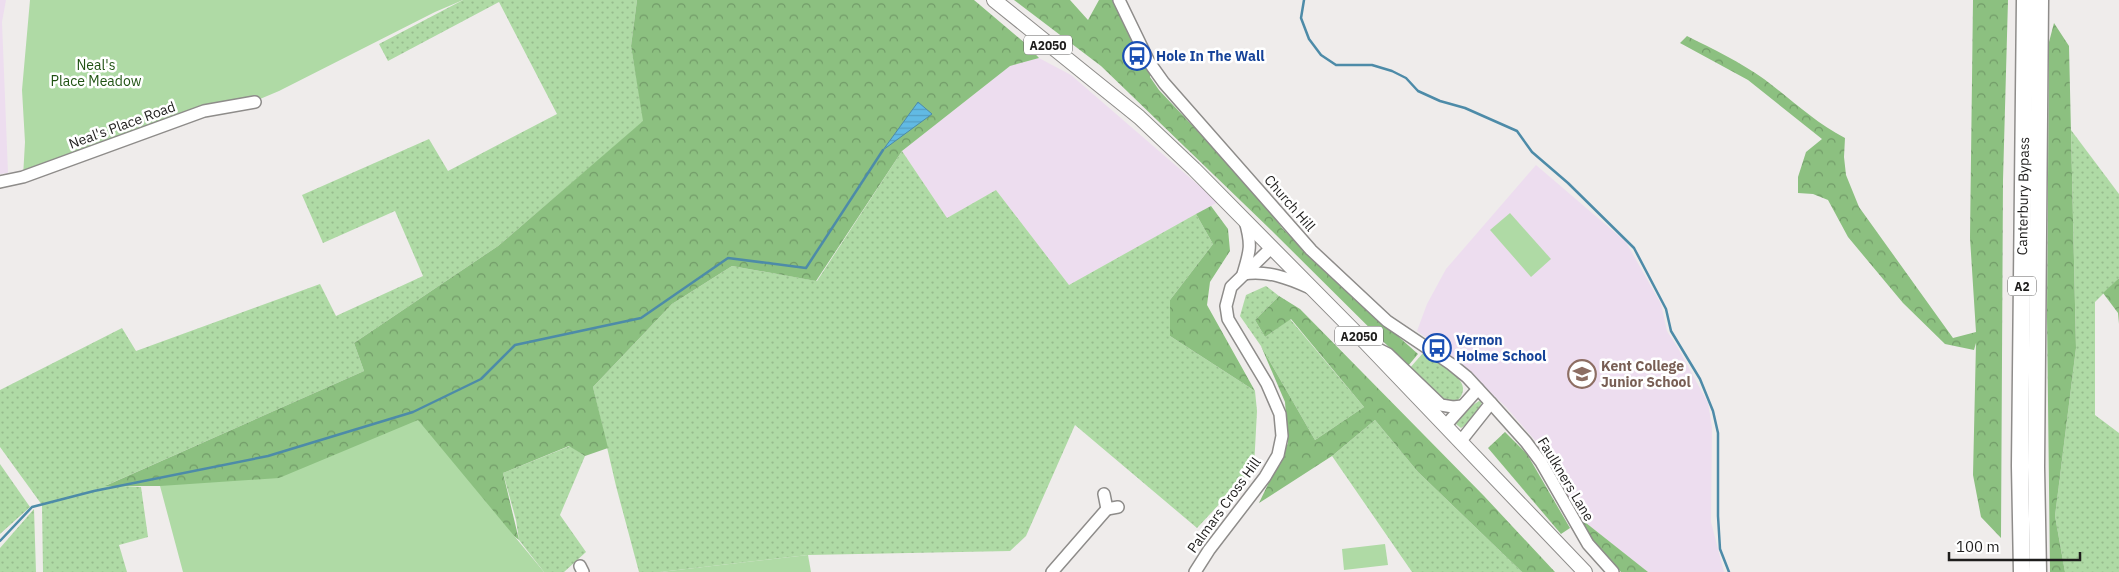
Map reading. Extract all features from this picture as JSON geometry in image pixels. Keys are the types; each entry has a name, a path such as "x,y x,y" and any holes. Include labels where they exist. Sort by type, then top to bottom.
{"highway":[{"name":"Canterbury Bypass","path":"2022,572 2020,456 2025,0"},
{"name":"Canterbury Bypass","path":"2038,572 2036,467 2040,0"}],"main road":[{"name":"A2050","path":"994,0 1139,117 1366,343 1585,572"}],"street":[{"name":"Church Hill","path":"1119,0 1145,54 1164,83 1311,250 1387,321 1451,364 1478,389"},
{"name":"Neal's Place Road","path":"0,182 24,177 204,111 256,102"},
{"path":"1245,221 1250,236 1251,250 1243,274 1256,272 1278,276 1311,288"},
{"name":"Palmars Cross Hill","path":"1195,572 1209,550 1272,467 1278,455 1282,436 1280,414 1267,384 1232,328 1226,314 1227,298 1231,287 1271,248"},
{"path":"1366,343 1388,354 1441,405 1462,406"},
{"path":"1445,426 1478,389"},
{"name":"Faulkners Lane","path":"1478,389 1526,442 1541,462 1588,544 1613,572"},
{"path":"1460,442 1492,403"},
{"path":"1052,572 1112,508 1104,494"}],"shaded area":[{"path":"0,0 6,0 2,22 8,173 0,174"},
{"path":"1039,58 1071,75 1218,202 1069,285 996,190 947,218 902,151 1010,66"},
{"name":"Kent College Junior School","path":"1536,165 1626,242 1661,304 1667,331 1708,403 1712,427 1711,522 1724,572 1648,572 1581,519 1540,446 1506,407 1455,359 1417,331 1427,304 1446,269"}],"green space":[{"name":"Neal's Place Meadow","path":"30,0 463,0 435,12 279,91 248,104 227,106 23,177 25,142 22,90"},
{"path":"463,0 637,0 631,46 644,121 498,246 354,343 364,371 107,485 141,487 148,537 119,545 127,572 43,572 42,505 0,447 0,390 122,328 136,351 320,284 336,316 423,276 395,211 323,243 302,195 429,139 448,171 557,114 499,2 388,61 379,44"},
{"path":"637,0 974,0 1026,44 1039,58 1010,66 902,151 816,281 732,266 672,304 593,387 608,448 585,456 569,446 503,473 519,540 483,512 160,486 105,486 364,371 354,343 498,246 643,121 631,46"},
{"path":"1014,0 1070,0 1088,20 1099,0 1114,0 1151,72 1150,77 1159,90 1263,201 1282,228 1336,281 1418,354 1408,366 1271,230 1101,66"},
{"path":"1973,0 2008,0 2003,180 2001,538 1981,517 1973,475 1976,343 1974,350 1945,344 1903,303 1848,237 1828,200 1813,194 1798,193 1798,177 1806,152 1822,139 1748,80 1680,43 1687,36 1736,61 1764,79 1823,125 1845,138 1844,157 1846,175 1859,207 1953,338 1976,332 1970,238"},
{"path":"2054,23 2069,46 2076,348 2055,516 2065,572 2050,572 2047,317 2049,42"},
{"path":"2071,130 2119,194 2119,278 2095,302 2095,415 2119,433 2119,572 2065,572 2055,516 2076,348"},
{"path":"902,151 947,218 996,190 1069,285 1196,214 1213,244 1170,300 1170,336 1255,391 1257,411 1254,467 1197,528 1075,425 1026,536 1010,551 808,555 660,572 639,572 616,486 593,387 672,304 732,266 817,281"},
{"path":"1211,206 1228,229 1230,251 1210,282 1207,305 1255,391 1170,336 1170,300 1213,244 1196,214"},
{"path":"1510,213 1551,259 1531,277 1490,230"},
{"path":"2119,278 2119,324 2118,313 2103,293"},
{"path":"1266,286 1279,296 1255,320 1265,337 1290,319 1364,407 1315,440 1261,346 1240,316 1246,295"},
{"path":"1279,296 1300,309 1484,496 1555,572 1522,572 1418,472 1375,420 1332,456 1259,503 1288,443 1285,402 1261,346 1315,440 1364,407 1291,319 1265,337 1255,320"},
{"path":"1423,353 1450,370 1461,382 1463,388 1459,399 1453,402 1445,402 1409,369"},
{"path":"1479,401 1482,402 1480,407 1471,420 1461,428 1456,424 1467,409"},
{"path":"418,420 544,572 183,572 160,486 279,478"},
{"path":"1375,420 1418,472 1522,572 1412,572 1332,456"},
{"path":"1505,432 1527,454 1570,528 1561,534 1488,448"},
{"path":"570,446 585,456 560,515 586,552 564,572 544,572 519,540 516,520 503,473"},
{"path":"0,464 30,507 0,534"},
{"path":"34,509 36,572 0,572 0,548"},
{"path":"1581,519 1648,572 1621,572 1594,544"},
{"path":"1385,544 1388,565 1344,570 1342,549"},
{"path":"808,555 811,572 660,572"}],"water":[{"path":"918,102 932,114 883,150"}],"waterway":[{"path":"1304,0 1301,18 1309,39 1321,55 1336,65 1372,65 1392,71 1406,78 1418,91 1440,101 1465,108 1517,131 1532,152 1568,183 1634,248 1666,309 1671,331 1700,379 1713,411 1718,433 1720,549 1729,572"},
{"path":"0,541 32,507 94,491 268,456 413,412 481,379 515,345 641,318 728,258 806,268 883,150"}],"place":[{"name":"Hole In The Wall","path":"1137,56"},
{"name":"Vernon Holme School","path":"1437,348"},
{"name":"Kent College Junior School","path":"1582,374"}]}
